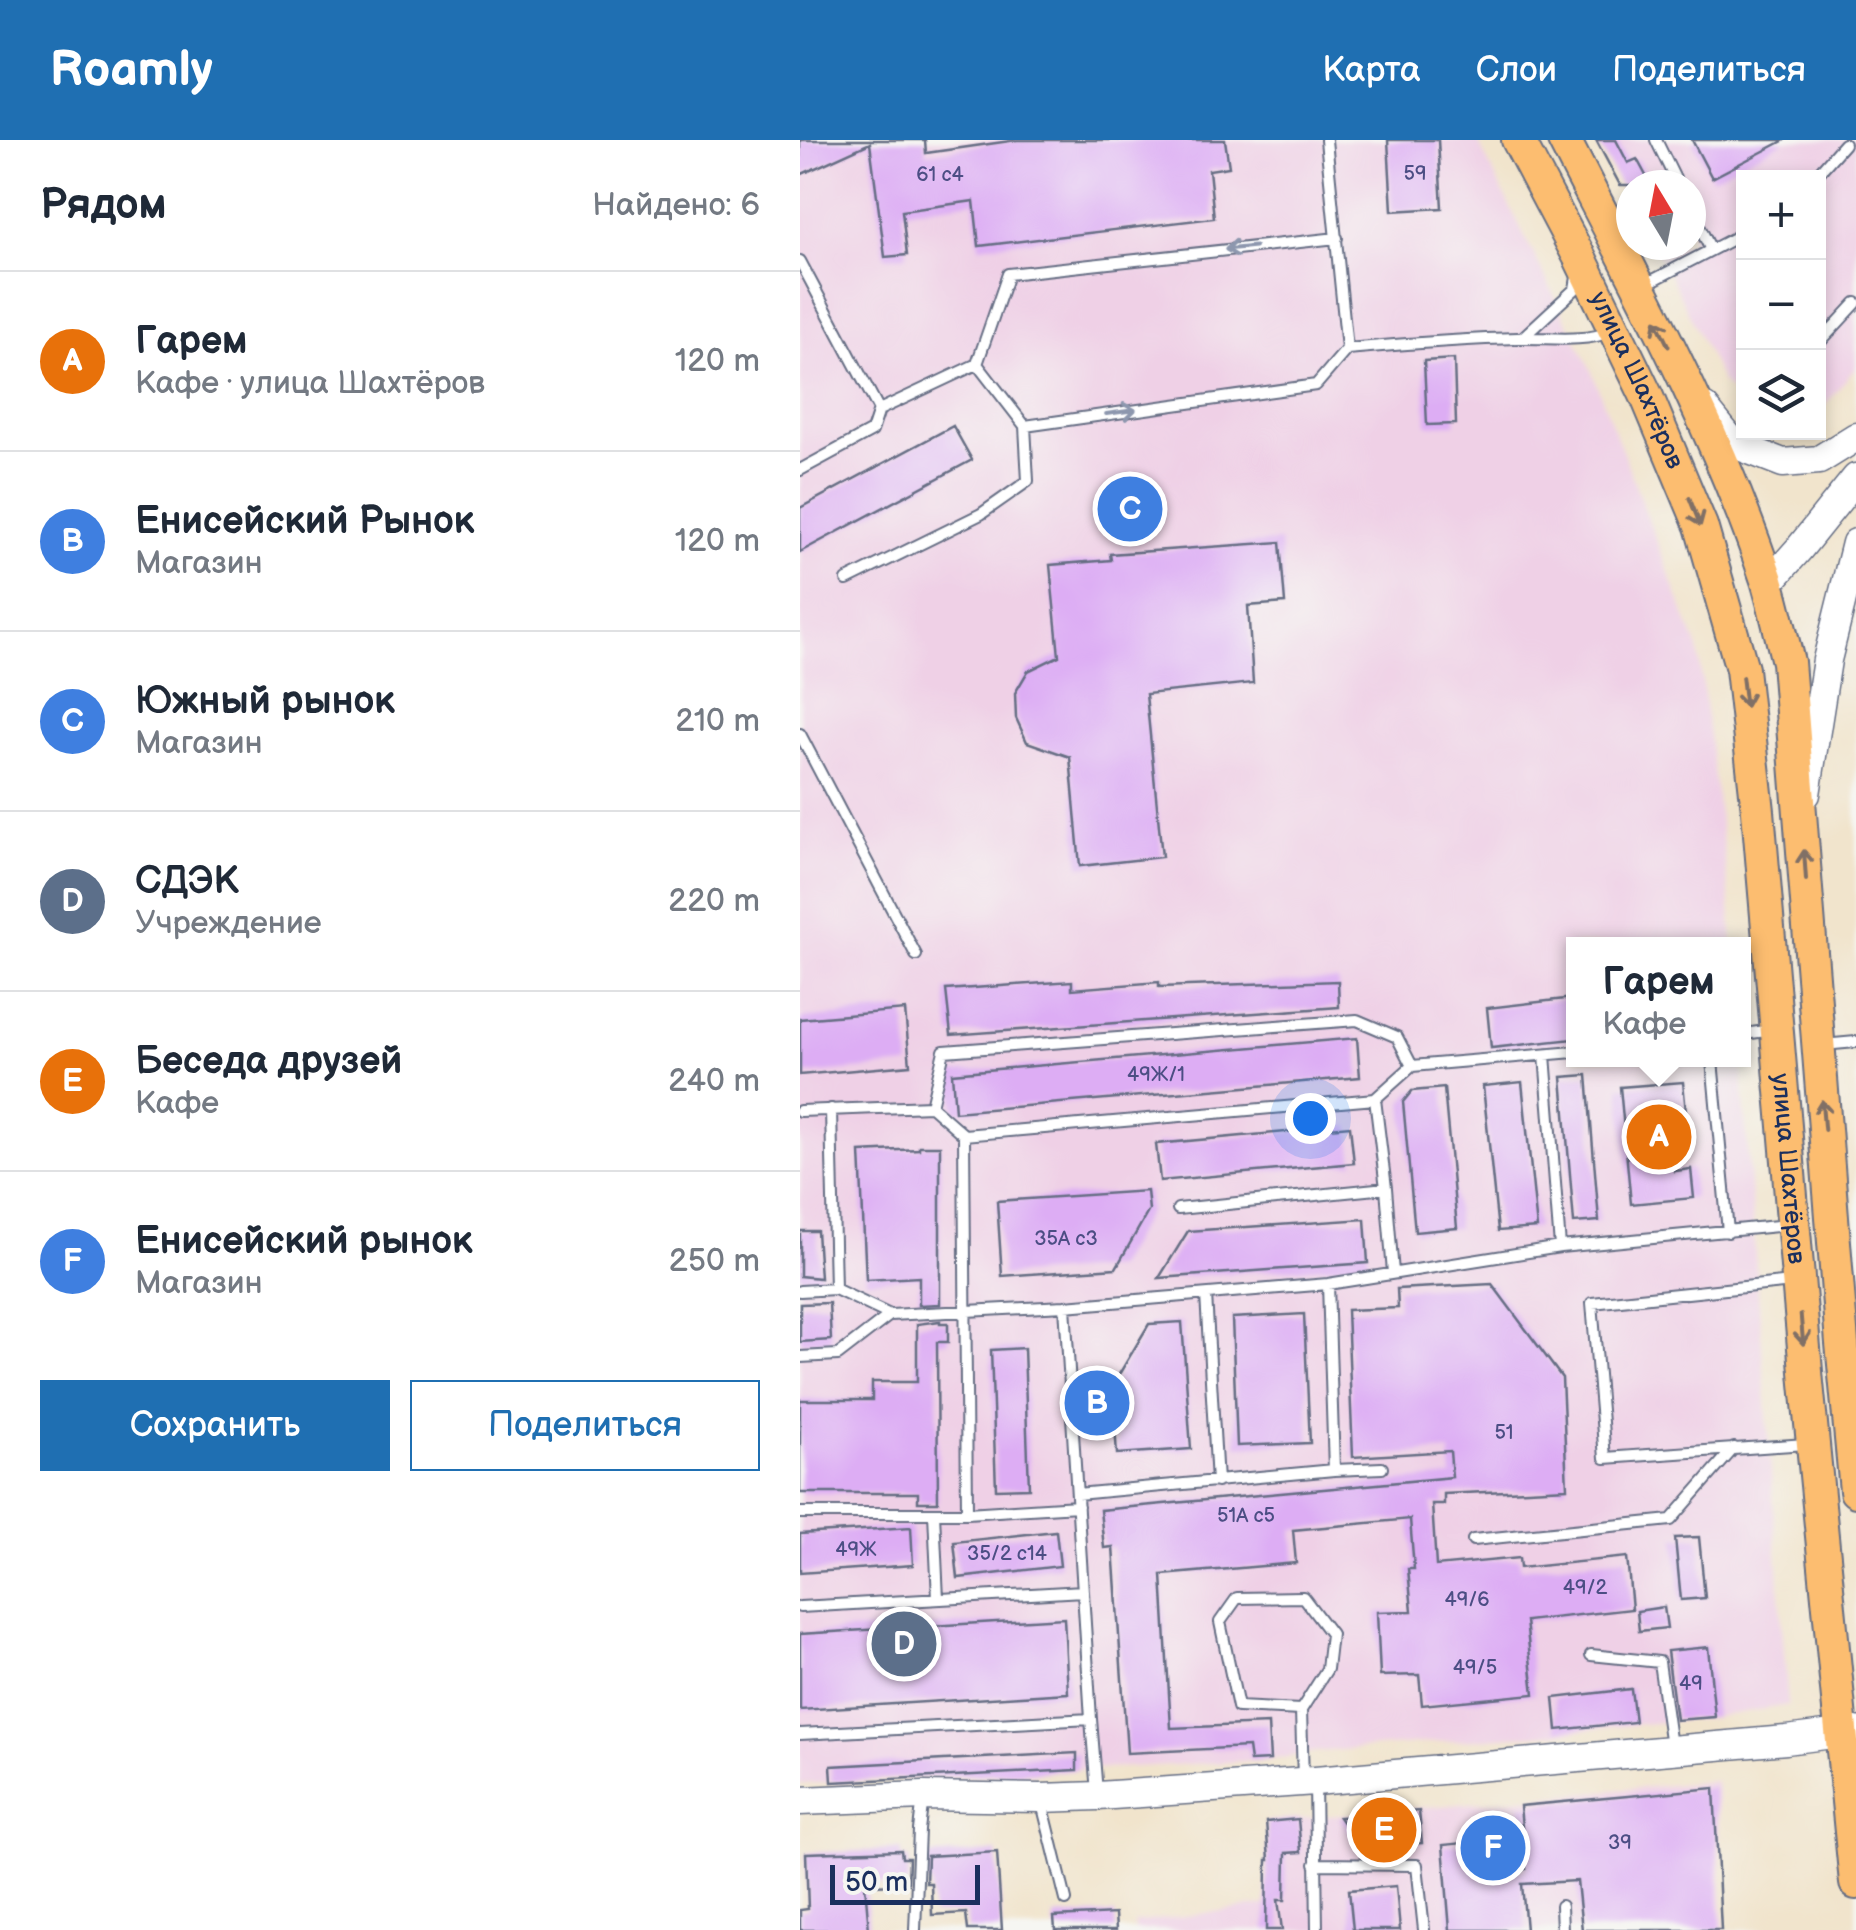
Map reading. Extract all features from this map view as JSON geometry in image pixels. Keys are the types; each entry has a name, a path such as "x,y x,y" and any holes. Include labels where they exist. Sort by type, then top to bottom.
{"main road":[{"name":"улица Шахтёров","path":"1518,140 1616,330 1702,526 1742,670 1814,1444 1848,1732 1856,1882"},
{"name":"улица Шахтёров","path":"1564,140 1690,390 1742,510 1768,584 1788,662 1818,1046 1849,1342 1856,1491"},
{"path":"1722,598 1768,584"}],"street":[{"path":"1690,390 1734,444 1783,463 1820,460 1856,437"},
{"path":"1768,584 1856,478"},
{"path":"1802,820 1828,660 1856,543"},
{"path":"800,1801 1098,1796 1848,1732"}],"lane":[{"path":"1326,140 1347,349"},
{"path":"1656,140 1671,170"},
{"path":"1820,170 1843,142 1856,154"},
{"path":"1639,288 1736,237"},
{"path":"879,410 977,364 1008,274 1337,238"},
{"path":"1706,240 1711,250"},
{"path":"1522,338 1575,289 1580,258"},
{"path":"800,261 879,410 872,432 800,470"},
{"path":"1826,335 1856,303"},
{"path":"1025,426 1316,385 1347,349 1522,338 1592,339 1616,330"},
{"path":"848,580 981,514 1028,481 1025,426 977,364"},
{"path":"800,734 916,955"},
{"path":"930,1106 944,1051 1357,1020 1397,1037 1412,1066"},
{"path":"1751,1033 1777,1029"},
{"path":"1818,1046 1856,1042"},
{"path":"800,1110 930,1106 964,1136 1374,1099 1412,1066 1566,1053"},
{"path":"1545,1055 1560,1247"},
{"path":"1713,1067 1728,1232"},
{"path":"1374,1099 1393,1273"},
{"path":"831,1109 835,1290"},
{"path":"964,1136 967,1513"},
{"path":"1178,1209 1386,1188"},
{"path":"800,1290 835,1290 890,1314 1065,1306 1328,1284 1560,1247 1793,1225"},
{"path":"1798,1281 1592,1303 1605,1458 1814,1444"},
{"path":"1328,1284 1334,1470"},
{"path":"1206,1295 1217,1482"},
{"path":"1065,1306 1098,1796"},
{"path":"800,1357 838,1355 890,1314"},
{"path":"1473,1540 1671,1520 1735,1447"},
{"path":"800,1513 967,1513 1217,1482 1382,1468"},
{"path":"934,1513 938,1599"},
{"path":"800,1607 1082,1591"},
{"path":"1301,1710 1238,1706 1220,1622 1237,1598 1303,1598 1331,1634 1327,1668 1301,1710 1316,1812 1317,1930"},
{"path":"1591,1654 1659,1662 1672,1750"},
{"path":"800,1734 1091,1719"},
{"path":"915,1930 923,1796"},
{"path":"1041,1798 1066,1900"},
{"path":"1315,1864 1417,1864 1424,1930"},
{"path":"1560,1906 1562,1930"}],"shaded area":[{"path":"800,140 1477,140 1592,372 1698,649 1732,937 1566,937 1566,1067 1742,1067 1788,1705 1715,1717 1315,1752 1270,1760 800,1784"},
{"path":"1596,140 1856,140 1856,367 1826,404 1826,170 1736,170 1736,396 1723,384 1661,260 1706,260 1706,170 1616,170 1616,178"},
{"path":"1716,1781 1724,1930 1135,1930 1134,1923 1266,1905 1267,1835 1298,1819"}],"building":[{"path":"800,140 925,140 926,153 1017,140 1225,140 1229,167 1209,170 1214,218 979,246 974,201 902,211 907,255 885,257 870,143 800,175"},
{"path":"1388,140 1438,140 1442,208 1392,211"},
{"path":"1596,140 1616,140 1628,163 1637,159 1643,170 1616,170 1616,178"},
{"path":"1692,140 1785,140 1712,178"},
{"path":"1454,359 1456,424 1427,425 1424,361"},
{"path":"953,426 972,460 800,552 800,508"},
{"path":"1280,542 1285,603 1248,606 1253,683 1146,694 1162,857 1080,866 1070,757 1027,742 1016,718 1015,693 1028,671 1059,656 1050,565 1111,560 1110,554"},
{"path":"1072,981 1072,989 1159,982 1159,987 1338,981 1339,1007 951,1035 946,990"},
{"path":"1566,999 1566,1040 1491,1048 1487,1008"},
{"path":"905,1010 910,1065 800,1075 800,1019"},
{"path":"1357,1038 1360,1077 955,1112 952,1073"},
{"path":"1587,1075 1599,1221 1574,1223 1562,1077"},
{"path":"1522,1082 1537,1228 1498,1231 1483,1086"},
{"path":"1683,1082 1686,1112 1670,1114 1675,1171 1691,1169 1694,1198 1631,1204 1620,1087"},
{"path":"1444,1088 1457,1228 1415,1232 1403,1102 1412,1091"},
{"path":"1350,1126 1354,1163 1160,1181 1156,1144"},
{"path":"940,1146 940,1304 919,1305 919,1277 866,1280 860,1152"},
{"path":"1147,1191 1149,1210 1116,1268 1002,1276 997,1201"},
{"path":"1365,1219 1368,1263 1159,1278 1188,1231"},
{"path":"800,1231 817,1231 820,1278 800,1276"},
{"path":"1492,1284 1562,1378 1567,1488 1444,1494 1444,1504 1432,1504 1436,1566 1519,1558 1520,1568 1627,1557 1632,1609 1526,1621 1534,1694 1422,1705 1419,1675 1380,1676 1377,1612 1412,1611 1408,1569 1414,1569 1410,1519 1293,1530 1296,1563 1162,1575 1171,1728 1268,1724 1270,1760 1250,1761 1248,1747 1127,1753 1113,1547 1104,1548 1100,1510 1452,1477 1450,1451 1353,1457 1347,1310 1398,1308 1397,1289"},
{"path":"829,1303 831,1340 800,1342 800,1304"},
{"path":"1304,1314 1310,1443 1237,1446 1232,1318"},
{"path":"1182,1322 1191,1449 1117,1454 1112,1386 1149,1324"},
{"path":"948,1323 948,1342 937,1342 938,1502 918,1502 918,1493 800,1493 800,1400 872,1400 872,1382 917,1382 917,1324"},
{"path":"1024,1348 1029,1488 996,1489 991,1350"},
{"path":"911,1527 913,1565 800,1573 800,1534"},
{"path":"1056,1531 1060,1566 958,1578 954,1542"},
{"path":"1699,1537 1705,1598 1681,1600 1675,1538"},
{"path":"1664,1607 1667,1628 1639,1631 1637,1611"},
{"path":"1064,1618 1068,1693 800,1710 800,1634"},
{"path":"1708,1647 1715,1717 1676,1720 1667,1651"},
{"path":"1631,1689 1635,1722 1557,1730 1554,1698"},
{"path":"1077,1753 1077,1770 832,1782 831,1766"},
{"path":"1714,1788 1721,1930 1582,1930 1577,1881 1522,1884 1526,1930 1450,1930 1443,1845 1484,1841 1487,1873 1526,1869 1520,1806"},
{"path":"1419,1811 1422,1843 1360,1847 1339,1817"},
{"path":"1298,1819 1301,1852 1286,1853 1285,1900 1278,1900 1282,1930 1266,1930 1266,1822"},
{"path":"901,1850 902,1858 909,1858 908,1884 865,1885 869,1930 800,1930 800,1910 808,1909 806,1853"},
{"path":"997,1852 1002,1930 968,1930 966,1913 932,1915 931,1883 926,1883 927,1856"},
{"path":"1396,1886 1400,1930 1353,1930 1349,1890"},
{"path":"1115,1914 1116,1930 1055,1930 1054,1917"}],"place":[{"name":"Южный рынок","path":"1130,509"},
{"name":"Гарем","path":"1659,1137"},
{"name":"Енисейский Рынок","path":"1097,1403"},
{"name":"СДЭК","path":"904,1644"},
{"name":"Беседа друзей","path":"1384,1830"},
{"name":"Енисейский рынок","path":"1493,1848"}]}
